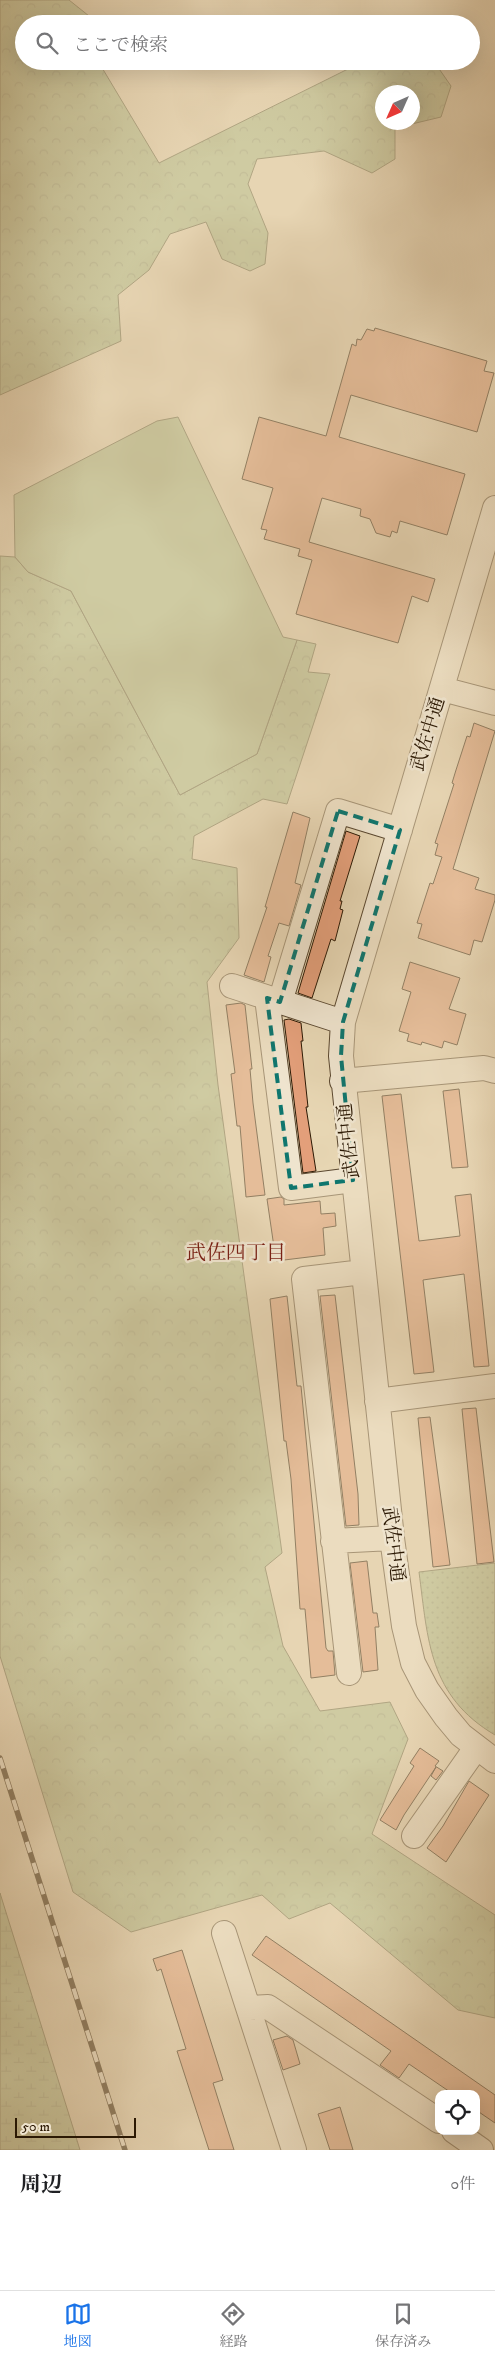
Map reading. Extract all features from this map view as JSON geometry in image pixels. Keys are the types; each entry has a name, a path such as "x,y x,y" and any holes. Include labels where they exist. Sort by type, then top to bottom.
{"street":[{"name":"武佐中通","path":"495,508 342,1022 342,1082 392,1538 404,1626 414,1663 427,1690 446,1717 476,1748 495,1761"},
{"path":"442,689 495,703"},
{"path":"353,1180 291,1188 274,1000 338,811 400,830"},
{"path":"232,986 342,1022"},
{"path":"342,1082 484,1068 495,1071"},
{"path":"349,1673 304,1279 363,1272"},
{"path":"377,1401 495,1386"},
{"path":"333,1541 392,1538"},
{"path":"414,1836 476,1748"},
{"path":"224,1933 250,2008 294,2150"},
{"path":"250,2008 268,2007 435,2118"},
{"path":"459,2135 480,2150"}],"highlighted area":[{"path":"338,811 400,830 343,1022 341,1056 353,1180 291,1188 267,998 280,1002"}],"green space":[{"path":"0,0 69,0 88,15 15,15 15,70 103,70 159,163 346,70 440,70 451,86 441,117 420,122 420,85 375,85 375,130 395,130 395,159 372,173 324,151 257,159 248,184 268,233 265,264 250,271 222,259 206,222 170,234 149,270 118,295 121,341 0,395"},
{"path":"178,417 283,637 297,640 257,754 180,795 71,591 28,572 15,557 14,495 157,421"},
{"path":"0,556 15,557 28,572 71,591 180,795 257,754 297,640 316,644 308,672 330,674 287,804 263,799 194,836 192,859 237,868 239,938 207,982 218,1085 282,1553 265,1567 283,1646 320,1711 390,1702 408,1739 372,1834 495,1915 495,2018 458,2010 330,1903 289,1919 262,1895 131,1932 73,1892 0,1656"},
{"path":"495,1563 495,1735 473,1720 457,1703 444,1684 430,1644 419,1572"},
{"path":"0,1893 80,2150 0,2150"}],"building":[{"path":"375,328 487,361 484,371 494,373 477,432 351,395 339,437 465,474 447,535 400,521 397,533 392,531 390,537 376,533 370,519 360,516 361,509 322,498 309,542 435,579 428,602 412,596 398,643 296,614 312,560 298,556 300,549 264,539 267,530 261,529 273,488 242,479 259,417 326,436 352,344 356,346 357,339 361,340 367,329 374,331"},
{"path":"474,723 495,731 453,869 479,878 475,889 495,895 495,900 482,942 474,940 470,955 418,938 422,924 417,923 430,883 433,884 442,857 435,855 438,844 435,843 467,736 470,737"},
{"path":"293,812 310,818 295,883 301,885 289,926 279,923 268,956 271,957 264,982 244,975 267,907 265,907"},
{"path":"346,831 360,836 340,901 342,901 340,909 343,910 335,941 331,939 312,998 298,993"},
{"path":"410,962 460,978 449,1009 466,1014 457,1045 444,1041 442,1048 422,1042 421,1045 407,1041 409,1034 399,1031 411,992 402,989"},
{"path":"241,1003 245,1005 252,1069 250,1069 253,1103 265,1195 246,1197 240,1126 237,1126 231,1074 235,1073 226,1005"},
{"path":"289,1019 301,1023 308,1107 306,1107 316,1171 303,1173 284,1020"},
{"path":"459,1089 468,1167 452,1168 443,1091"},
{"path":"401,1094 419,1241 460,1236 455,1196 471,1194 489,1366 474,1367 464,1274 423,1280 434,1372 414,1374 382,1096"},
{"path":"281,1197 284,1199 284,1205 320,1201 321,1214 335,1213 336,1226 323,1228 325,1255 276,1261 267,1199"},
{"path":"335,1295 358,1494 359,1525 346,1526 320,1296"},
{"path":"287,1296 297,1386 301,1386 326,1648 328,1651 333,1651 335,1675 311,1678 305,1609 300,1609 291,1479 286,1441 284,1441 270,1299"},
{"path":"476,1408 494,1562 477,1564 462,1409"},
{"path":"430,1417 450,1565 433,1567 418,1418"},
{"path":"367,1561 373,1613 377,1613 379,1627 375,1627 378,1670 363,1672 350,1563"},
{"path":"420,1748 439,1761 435,1766 443,1771 436,1780 431,1776 436,1767 396,1830 380,1820 414,1766 410,1763"},
{"path":"469,1781 489,1795 446,1862 427,1848 443,1826"},
{"path":"266,1936 495,2095 495,2123 480,2113 480,2090 447,2090 409,2064 399,2078 380,2065 391,2051 252,1955"},
{"path":"182,1950 223,2080 213,2083 234,2150 209,2150 177,2051 186,2049 161,1969 157,1971 153,1959"},
{"path":"287,2036 293,2040 300,2064 283,2070 273,2040"},
{"path":"340,2107 353,2150 330,2150 318,2114"}],"railway":[{"path":"0,1758 125,2150"}],"district":[{"name":"武佐四丁目","path":"236,1253"}]}
